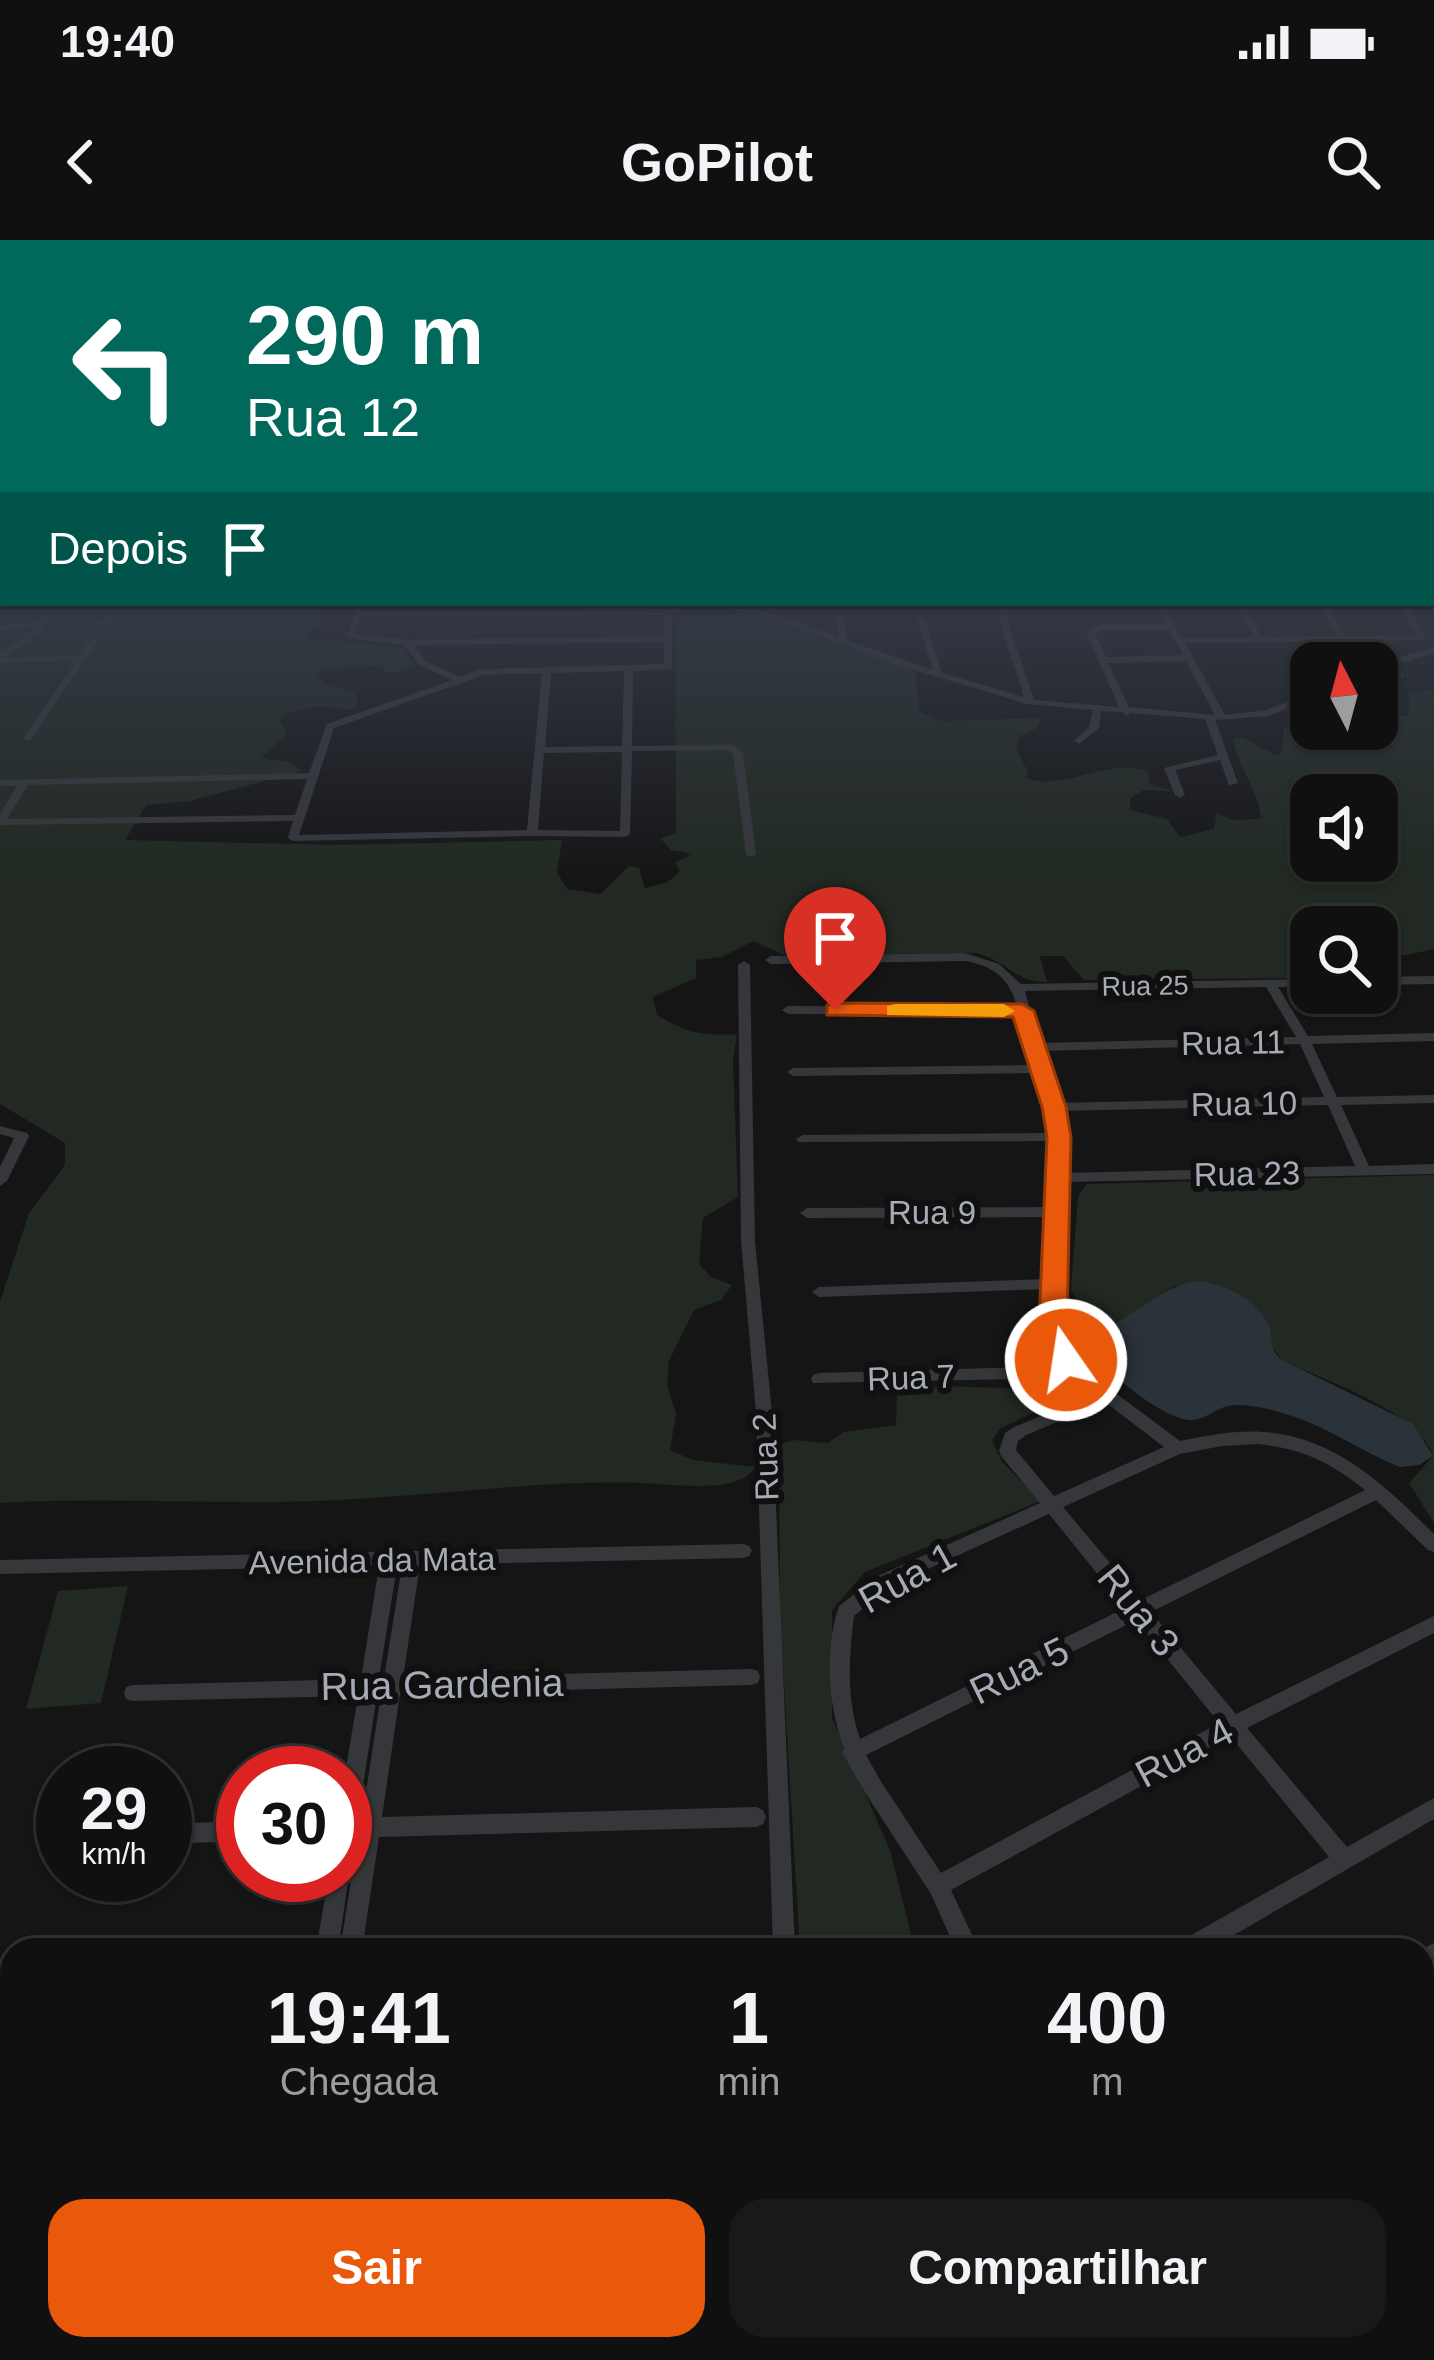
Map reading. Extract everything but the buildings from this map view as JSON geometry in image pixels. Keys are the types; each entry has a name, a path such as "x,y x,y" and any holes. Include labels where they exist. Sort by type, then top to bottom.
{"street":[{"path":"28,738 64,682"},
{"path":"447,682 399,704 330,726 293,838 626,834 629,682"},
{"path":"532,833 546,682"},
{"path":"966,682 1030,702 1097,711 1216,718 1268,713 1290,704"},
{"path":"1024,682 1030,702"},
{"path":"1113,682 1126,713"},
{"path":"1199,682 1216,718 1222,757 1233,783"},
{"path":"1079,741 1094,728 1097,711"},
{"path":"538,750 735,749 752,854"},
{"path":"1180,795 1169,768 1222,757"},
{"path":"0,783 313,776"},
{"path":"24,783 0,822 300,818"},
{"path":"771,960 984,959 1018,988 1059,1137 1054,1336 1076,1372 1177,1448"},
{"name":"Rua 2","path":"744,965 748,1241 764,1412 784,1938"},
{"path":"1398,981 1434,980"},
{"name":"Rua 25","path":"1018,988 1290,984"},
{"path":"1271,985 1304,1040 1364,1170"},
{"path":"788,1010 1022,1011"},
{"name":"Rua 11","path":"1033,1047 1434,1037"},
{"path":"793,1072 1039,1069"},
{"name":"Rua 10","path":"1054,1107 1434,1099"},
{"path":"0,1130 20,1132 19,1146 0,1181"},
{"path":"803,1139 1059,1137"},
{"name":"Rua 23","path":"1060,1178 1434,1169"},
{"name":"Rua 9","path":"807,1213 1058,1212"},
{"path":"819,1292 1053,1284"},
{"name":"Rua 7","path":"819,1379 1076,1372"},
{"name":"Rua 3","path":"1104,1396 1020,1431 1006,1445 1012,1460 1057,1506 1137,1612 1345,1861"},
{"name":"Rua 1","path":"962,1938 938,1886 878,1801 852,1752 841,1696 845,1612 884,1581 1177,1448 1220,1438 1270,1435 1307,1444 1379,1491 1434,1545"},
{"name":"Rua 5","path":"852,1752 1379,1491"},
{"name":"Avenida da Mata","path":"0,1567 743,1551"},
{"path":"372,1761 393,1685 412,1559"},
{"path":"361,1746 366,1684 389,1560"},
{"name":"Rua 4","path":"938,1886 1234,1724 1434,1624"},
{"name":"Rua Gardenia","path":"133,1693 751,1677"},
{"path":"1207,1938 1434,1808"},
{"path":"372,1827 757,1817"},
{"path":"329,1938 335,1902"},
{"path":"351,1938 352,1902"}],"shaded area":[{"path":"0,682 324,682 355,690 358,705 350,710 318,706 283,714 279,721 287,733 261,758 288,762 302,771 190,801 146,805 125,840 334,845 562,840 557,872 567,889 600,894 629,866 639,868 645,888 668,882 680,871 675,862 693,854 671,850 660,838 676,834 675,682 916,682 919,711 940,721 1043,718 1035,729 1020,736 1016,748 1028,772 1025,778 1055,781 1116,768 1147,771 1151,785 1175,791 1144,790 1130,798 1130,810 1167,819 1180,837 1214,829 1217,813 1232,820 1261,819 1233,739 1242,737 1275,755 1282,752 1284,727 1290,724 1290,750 1398,750 1398,716 1408,716 1410,694 1434,689 1434,949 1398,954 1398,906 1290,906 1290,978 1084,980 1063,956 1040,956 1047,982 1027,979 976,953 784,955 753,941 722,957 696,960 696,978 653,997 657,1015 677,1026 705,1034 737,1034 733,1061 738,1197 703,1218 699,1264 711,1277 732,1285 721,1300 694,1310 669,1361 667,1385 676,1414 670,1450 693,1460 755,1467 735,1481 704,1486 567,1484 298,1502 0,1503 0,1302 29,1213 65,1165 65,1143 0,1104"},
{"path":"1434,1175 1434,1523 1409,1483 1433,1456 1424,1440 1390,1411 1282,1360 1269,1343 1270,1328 1243,1298 1174,1286 1120,1324 1091,1332 1085,1343 1071,1324 1070,1309 1079,1302 1071,1290 1078,1196 1087,1184"},
{"path":"1198,1281 1229,1289 1249,1301 1264,1317 1273,1348 1282,1360 1413,1424 1433,1456 1419,1465 1400,1467 1303,1420 1256,1406 1231,1405 1194,1420 1177,1417 1131,1389 1085,1343 1091,1332 1169,1290"},
{"path":"941,1386 1035,1389 1066,1397 1001,1428 992,1440 1002,1462 1041,1501 865,1572 832,1610 832,1718 890,1850 912,1938 799,1938 780,1616 779,1445 793,1440 828,1443 843,1432 896,1425 897,1391"},
{"path":"128,1586 101,1703 26,1709 58,1591"}],"slow traffic":[{"path":"895,1010 1004,1011"}],"route":[{"path":"835,1010 1022,1011 1054,1107 1059,1137 1053,1323 1066,1360"}]}
